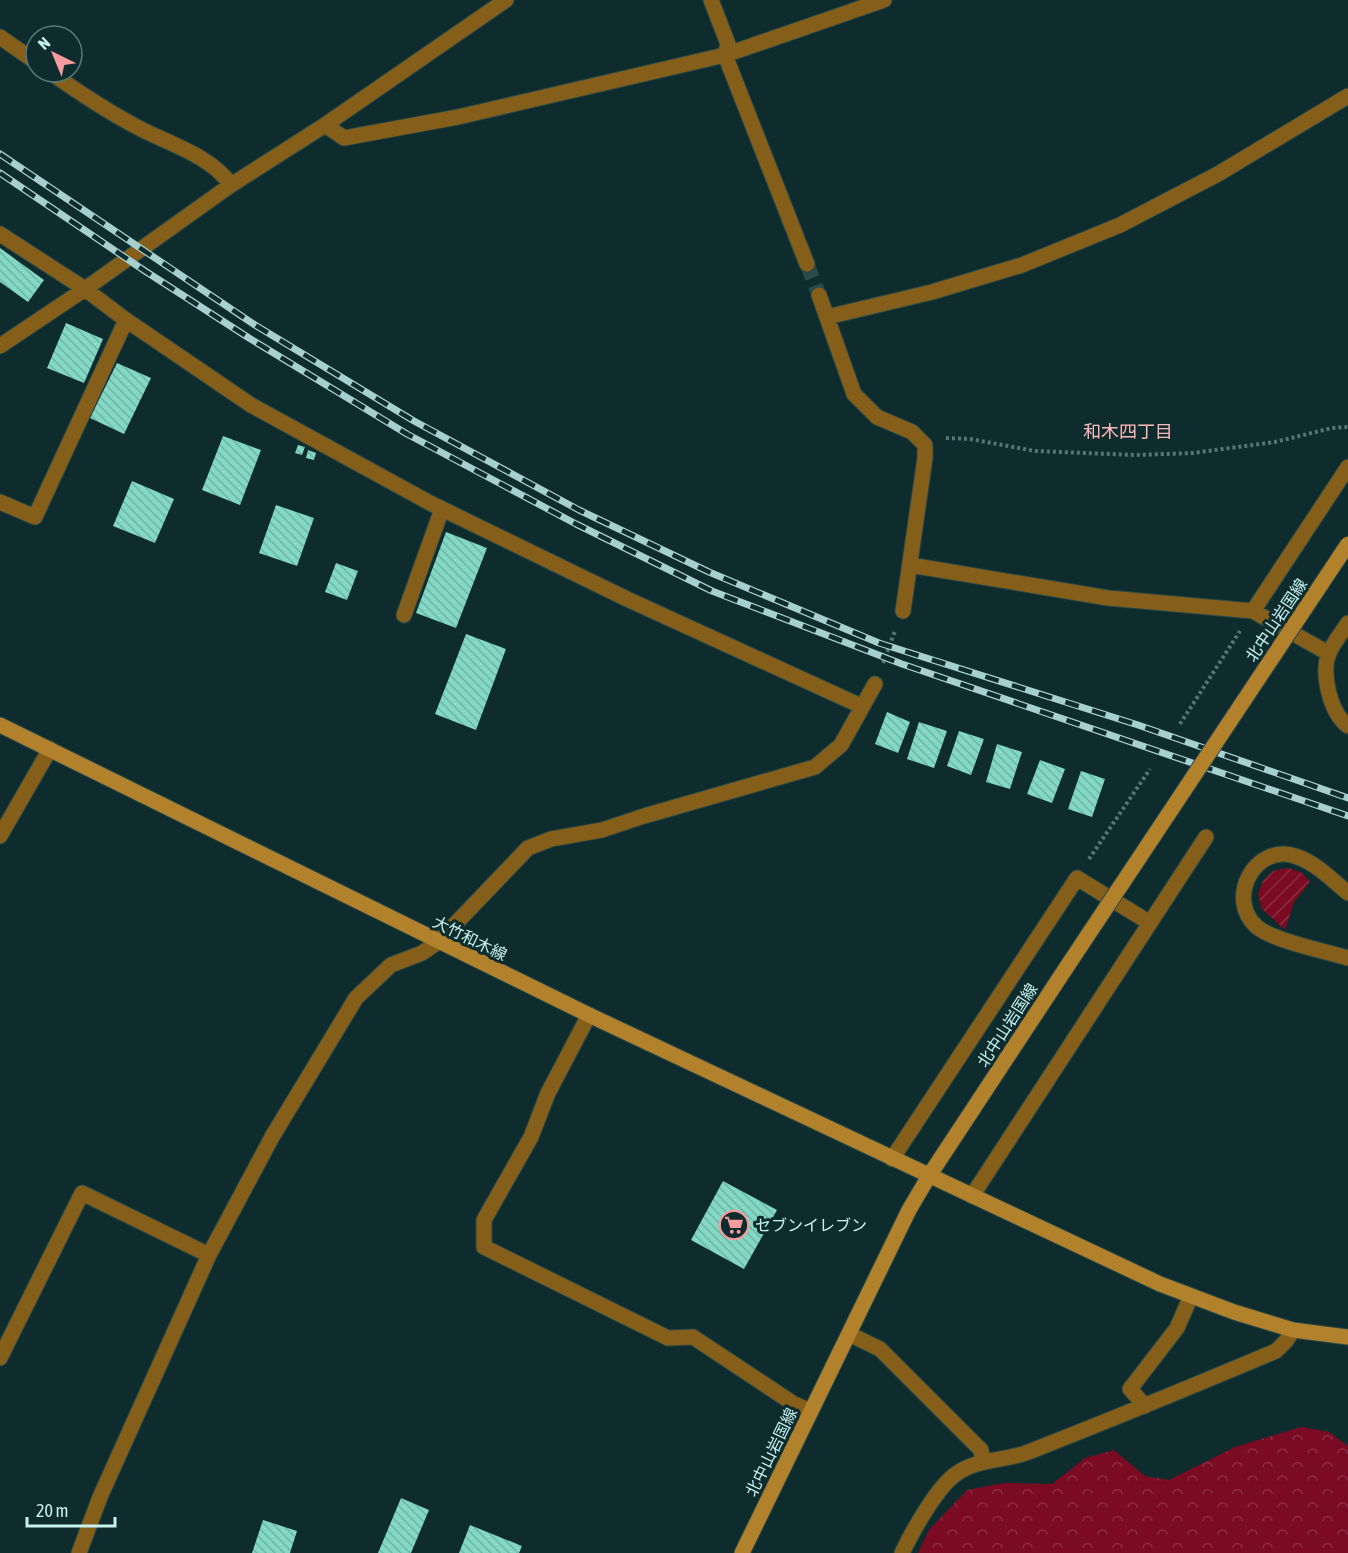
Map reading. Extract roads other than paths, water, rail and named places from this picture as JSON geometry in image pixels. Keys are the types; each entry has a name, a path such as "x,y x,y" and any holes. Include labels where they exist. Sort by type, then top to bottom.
{"main road":[{"name":"北中山岩国線","path":"742,1553 909,1210 929,1176 1348,544"},
{"name":"大竹和木線","path":"0,725 589,1016 1160,1284 1234,1312 1293,1330 1348,1337"}],"street":[{"path":"0,346 85,289 231,185 325,125 506,0"},
{"path":"711,0 728,44 725,55 807,264"},
{"path":"325,125 344,138 458,117 725,55 884,0"},
{"path":"0,37 24,54"},
{"path":"68,84 137,127 210,163 223,173 231,185"},
{"path":"827,317 932,292 1022,265 1120,225 1218,174 1348,96"},
{"path":"0,234 85,289 250,405 442,509 627,599 861,706"},
{"path":"819,295 855,394 877,417 912,432 925,445 903,610"},
{"path":"0,502 35,517 126,320"},
{"path":"1253,611 1348,467"},
{"path":"404,615 442,509"},
{"path":"910,565 1108,598 1253,611 1328,653"},
{"path":"1348,623 1328,653 1326,680 1331,703 1342,721 1348,726"},
{"path":"79,1553 100,1497 208,1255 272,1137 356,998 391,965 422,952 438,942 528,848 551,839 602,830 815,767 841,745 874,684"},
{"path":"0,836 50,749"},
{"path":"972,1196 1206,837"},
{"path":"1348,893 1310,863 1294,855 1276,855 1259,862 1248,876 1243,894 1246,912 1256,926 1272,935 1348,958"},
{"path":"892,1159 1077,878 1150,923"},
{"path":"589,1016 548,1093 531,1137 484,1220 483,1246 669,1338 693,1337 794,1404 811,1411"},
{"path":"0,1358 82,1193 208,1255"},
{"path":"1145,1406 1130,1389 1176,1328 1191,1296"},
{"path":"902,1553 942,1488 956,1474 983,1462 1019,1455 1145,1406 1276,1351 1293,1330"},
{"path":"849,1334 879,1349 981,1450 983,1462"}],"tunnel":[{"path":"807,264 819,295"}],"railway":[{"path":"0,154 255,325 414,421 579,510 709,572 879,643 1138,725 1348,798"},
{"path":"0,173 249,338 407,434 576,524 712,591 902,664 1348,816"}],"place":[{"name":"セブンイレブン","path":"734,1225"}],"district":[{"name":"和木四丁目","path":"1128,432"}]}
